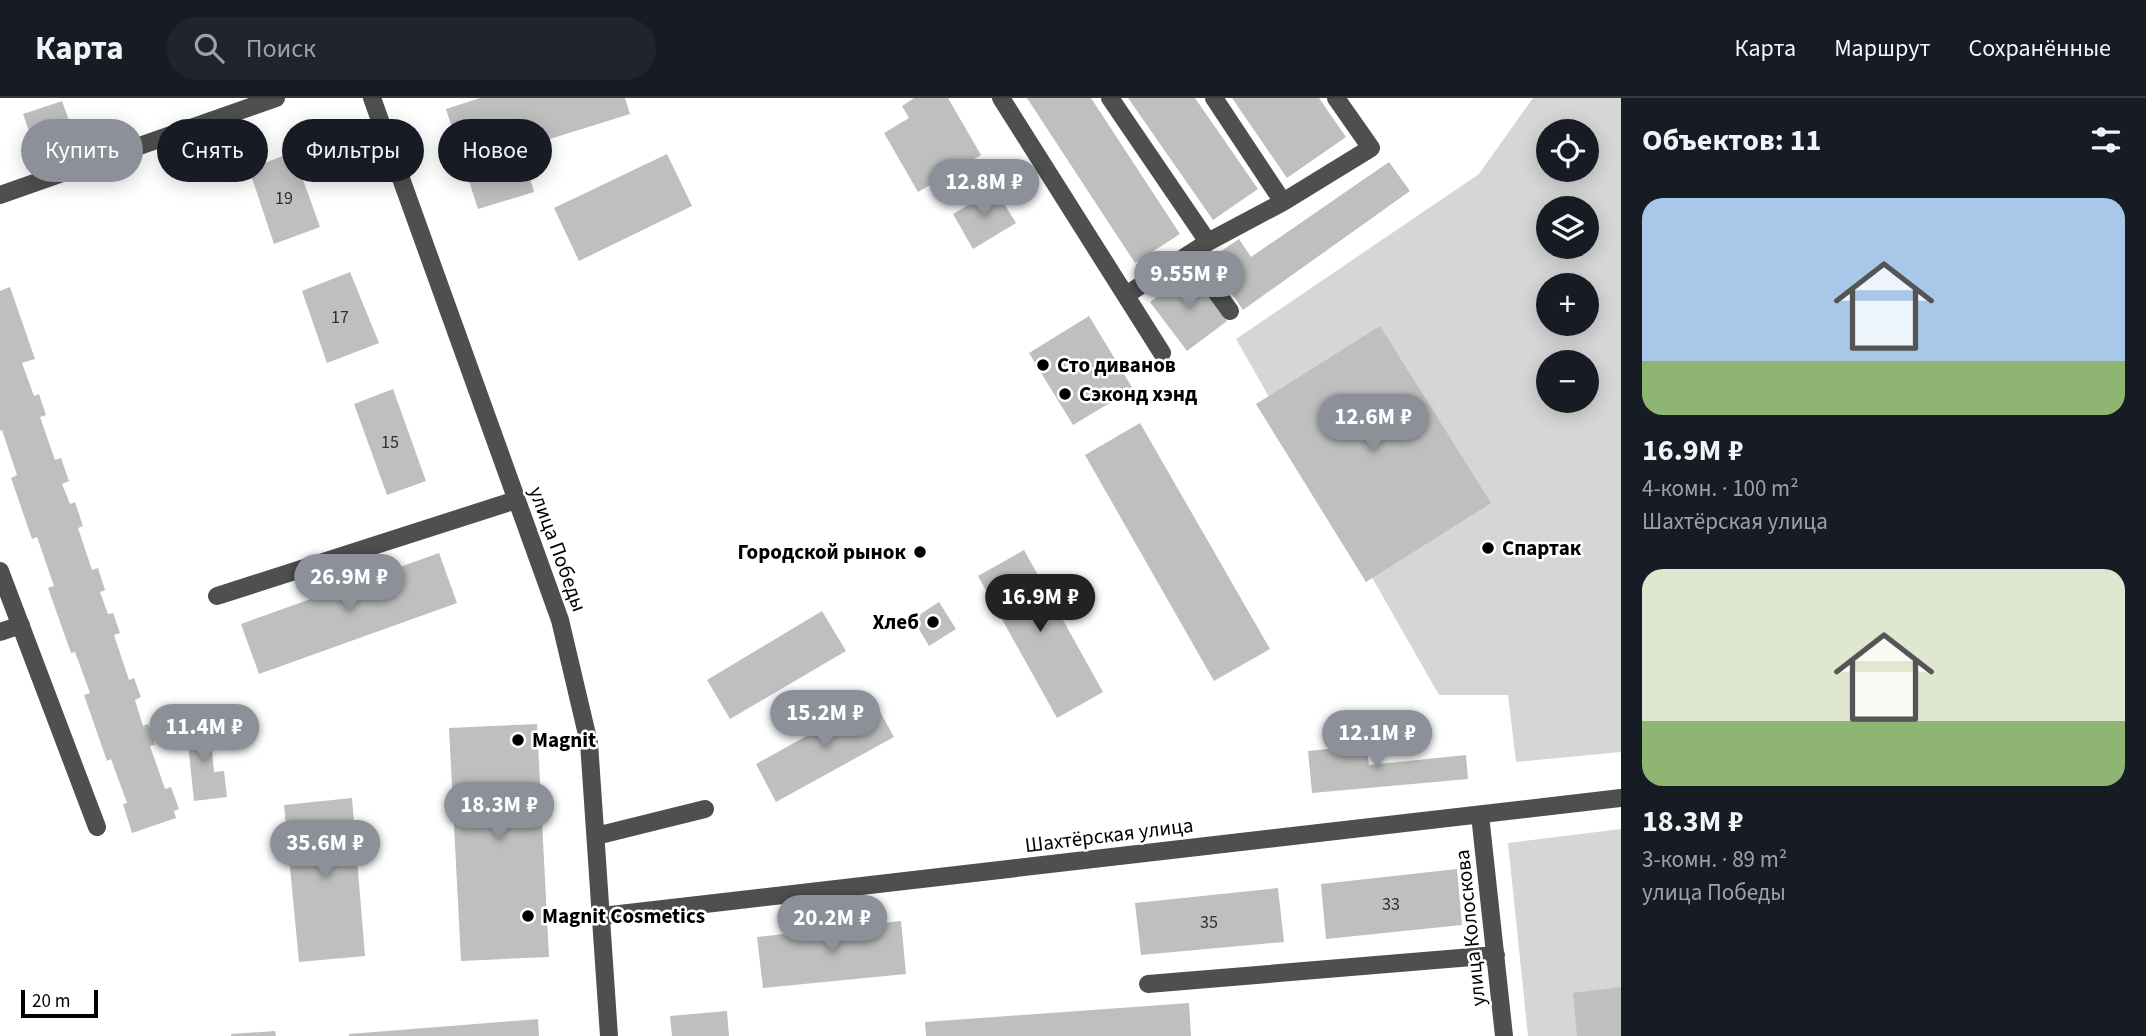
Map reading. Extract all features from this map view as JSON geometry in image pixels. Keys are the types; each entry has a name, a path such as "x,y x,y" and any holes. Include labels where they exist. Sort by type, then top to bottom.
{"street":[{"path":"0,195 276,98"},
{"name":"улица Победы","path":"372,98 560,620 589,743 609,1036"},
{"path":"1001,98 1162,353"},
{"path":"1110,98 1208,242"},
{"path":"1213,98 1283,202"},
{"path":"1126,295 1208,242 1283,202 1371,148 1336,98"},
{"path":"1189,254 1230,312"},
{"path":"217,596 516,500"},
{"path":"0,571 97,827"},
{"path":"0,632 21,625"},
{"name":"Шахтёрская улица","path":"602,916 1621,798"},
{"path":"596,836 705,809"},
{"name":"улица Колоскова","path":"1480,815 1504,1036"},
{"path":"1148,984 1496,955"}],"shaded area":[{"name":"Спартак","path":"1533,98 1621,98 1621,752 1516,762 1508,695 1439,695 1236,339 1479,174"},
{"path":"1621,829 1621,1036 1528,1036 1508,843"}],"building":[{"path":"480,98 625,98 630,114 552,138 552,119 449,119 446,109"},
{"path":"914,98 948,98 981,155 918,192 884,133 909,118 902,106"},
{"path":"1027,98 1091,98 1180,234 1135,263"},
{"path":"1128,98 1195,98 1258,189 1213,220"},
{"path":"1232,98 1319,98 1346,137 1287,178"},
{"path":"62,101 68,119 25,119 23,114"},
{"path":"667,154 692,206 579,261 554,208"},
{"path":"282,156 282,182 304,182 320,227 274,244 253,182 268,182 268,162"},
{"path":"1389,162 1410,191 1243,310 1208,260 1239,239 1251,257"},
{"path":"469,182 531,182 534,192 478,209"},
{"path":"995,189 1016,223 973,249 953,214"},
{"path":"350,272 379,343 327,363 302,291"},
{"path":"1191,272 1227,321 1187,351 1150,302"},
{"path":"10,287 35,359 22,363 34,396 39,394 46,415 40,417 55,460 61,458 69,481 62,484 70,504 75,502 83,526 78,528 92,570 98,568 105,590 100,592 108,614 113,613 120,633 114,635 129,680 134,678 141,697 135,700 143,726 148,724 155,745 150,746 165,789 171,787 179,809 174,811 176,818 132,833 123,804 127,803 111,759 107,761 84,695 90,693 75,652 71,653 48,588 54,586 37,537 32,539 11,478 17,475 2,430 0,431 0,291"},
{"path":"1089,316 1133,389 1073,425 1029,353"},
{"path":"1380,326 1491,503 1366,582 1256,404"},
{"path":"393,389 426,481 387,495 354,404"},
{"path":"1140,423 1270,649 1214,681 1085,455"},
{"path":"1024,550 1103,692 1057,718 978,576"},
{"path":"439,553 457,603 259,674 241,624"},
{"path":"939,602 956,629 929,646 913,619"},
{"path":"822,611 846,651 730,719 707,680"},
{"path":"873,699 894,737 776,802 756,764"},
{"path":"209,722 214,772 224,771 227,797 194,801 186,724"},
{"path":"537,724 549,957 461,961 449,728"},
{"path":"1366,745 1369,765 1466,755 1468,779 1312,793 1308,751"},
{"path":"352,798 365,956 299,962 284,805"},
{"path":"1457,869 1462,925 1326,939 1321,884"},
{"path":"1278,888 1284,942 1141,955 1135,903"},
{"path":"901,921 906,974 763,988 757,937"},
{"path":"1621,987 1621,1036 1577,1036 1573,993"},
{"path":"1189,1003 1191,1036 926,1036 925,1022"},
{"path":"727,1011 729,1036 672,1036 670,1016"},
{"path":"538,1019 539,1036 349,1036 349,1034"},
{"path":"275,1031 276,1036 231,1036 231,1034"}],"place":[{"name":"Сто диванов","path":"1043,365"},
{"name":"Сэконд хэнд","path":"1065,394"},
{"name":"Спартак","path":"1488,548"},
{"name":"Городской рынок","path":"920,552"},
{"name":"Хлеб","path":"933,622"},
{"name":"Magnit","path":"518,740"},
{"name":"Magnit Cosmetics","path":"528,916"}]}
